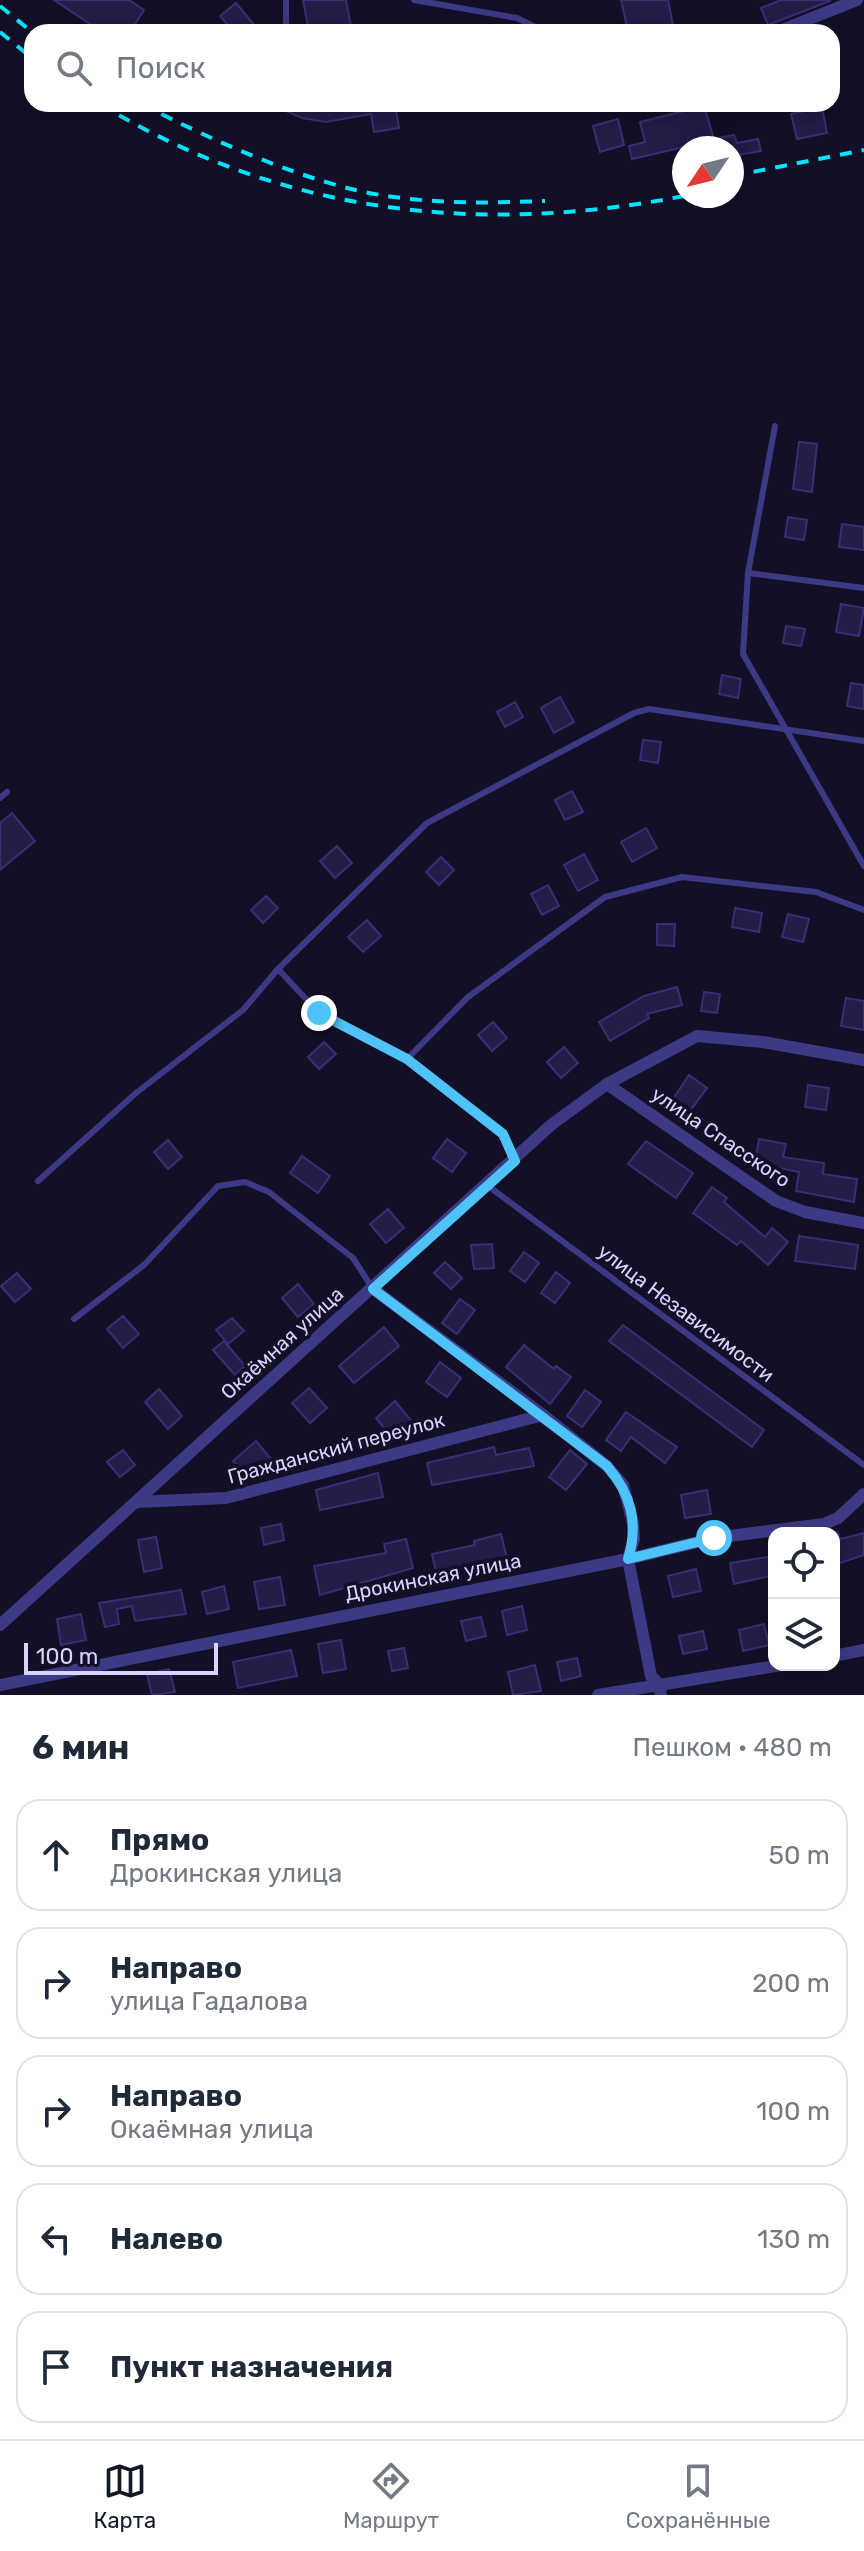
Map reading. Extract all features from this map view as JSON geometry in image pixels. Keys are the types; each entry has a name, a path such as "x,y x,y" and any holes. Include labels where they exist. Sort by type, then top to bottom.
{"street":[{"path":"797,24 857,0"},
{"name":"Окаёмная улица","path":"0,1625 488,1186 551,1125 607,1084 697,1036 763,1042 864,1060"},
{"name":"улица Спасского","path":"607,1084 776,1201 805,1212 864,1223"},
{"path":"373,1289 543,1415 607,1466 623,1485 633,1523 634,1539 628,1559 651,1676 659,1689"},
{"name":"Гражданский переулок","path":"136,1502 226,1498 543,1415"},
{"name":"Дрокинская улица","path":"0,1685 628,1559 714,1538 824,1524 838,1518 864,1494"},
{"path":"840,1655 864,1650"},
{"path":"598,1695 659,1689 768,1667"}],"lane":[{"path":"286,0 286,24"},
{"path":"414,0 517,18 529,24"},
{"path":"775,426 748,573 743,654 864,866"},
{"path":"748,573 864,588"},
{"path":"38,1181 136,1093 243,1010 278,969 427,823 634,713 649,709 864,741"},
{"path":"0,798 7,792"},
{"path":"407,1059 468,997 605,897 682,877 816,892 864,910"},
{"path":"278,969 319,1013 407,1059 503,1134 515,1161"},
{"path":"74,1319 144,1265 218,1186 234,1181 269,1192 281,1201 353,1258 373,1289"},
{"name":"улица Независимости","path":"488,1186 864,1465"}],"building":[{"path":"54,0 129,0 144,10 135,24 90,24"},
{"path":"303,0 346,0 350,24 308,24"},
{"path":"621,0 668,0 673,24 626,24"},
{"path":"781,0 830,0 771,24 768,24 761,8"},
{"path":"236,3 253,24 227,24 220,16"},
{"path":"288,112 396,112 399,128 374,132 371,114 326,122"},
{"path":"680,112 706,112 713,136 672,136 672,150 632,159 629,146 645,142 640,122"},
{"path":"823,112 827,133 797,139 791,114"},
{"path":"618,119 624,145 600,152 593,126"},
{"path":"758,139 761,151 744,154 744,142"},
{"path":"799,442 817,444 812,492 793,489"},
{"path":"788,517 807,520 804,540 785,537"},
{"path":"842,524 864,527 864,550 839,547"},
{"path":"841,604 864,608 859,636 836,632"},
{"path":"786,626 805,629 801,646 783,643"},
{"path":"722,675 741,679 738,698 719,694"},
{"path":"851,683 864,685 864,709 847,706"},
{"path":"560,697 574,722 554,733 541,708"},
{"path":"515,702 523,717 505,727 497,712"},
{"path":"643,740 661,742 658,763 640,760"},
{"path":"572,791 583,812 565,820 555,800"},
{"path":"12,813 35,841 0,870 0,823"},
{"path":"646,828 657,848 632,862 621,842"},
{"path":"337,846 352,863 335,878 320,861"},
{"path":"584,854 598,880 578,891 564,865"},
{"path":"441,857 454,870 439,885 426,872"},
{"path":"548,885 559,906 542,915 531,894"},
{"path":"266,896 278,908 263,923 251,910"},
{"path":"735,908 762,913 759,932 732,927"},
{"path":"788,914 809,919 803,942 782,937"},
{"path":"367,920 381,936 363,952 348,937"},
{"path":"657,924 675,924 674,946 657,945"},
{"path":"677,987 682,1005 647,1014 649,1018 610,1041 599,1022 644,996"},
{"path":"704,992 720,994 717,1013 701,1011"},
{"path":"846,998 864,1001 864,1030 841,1026"},
{"path":"493,1022 507,1038 492,1051 478,1035"},
{"path":"324,1042 336,1054 319,1069 308,1057"},
{"path":"564,1047 578,1063 561,1078 547,1062"},
{"path":"689,1075 707,1088 690,1111 673,1099"},
{"path":"808,1085 829,1088 826,1110 805,1107"},
{"path":"447,1139 466,1153 452,1172 433,1158"},
{"path":"759,1139 786,1144 783,1157 824,1163 823,1174 857,1179 854,1202 796,1191 799,1172 755,1163"},
{"path":"168,1140 182,1157 168,1169 154,1152"},
{"path":"646,1141 693,1173 676,1198 628,1164"},
{"path":"302,1156 330,1176 318,1193 290,1173"},
{"path":"712,1187 727,1198 724,1202 765,1237 772,1228 788,1242 768,1265 741,1241 737,1245 693,1213"},
{"path":"388,1209 404,1228 386,1243 370,1224"},
{"path":"799,1236 858,1245 855,1269 795,1261"},
{"path":"492,1244 494,1268 474,1269 471,1245"},
{"path":"524,1252 539,1263 525,1282 510,1271"},
{"path":"445,1262 462,1278 451,1289 434,1273"},
{"path":"556,1272 570,1283 555,1303 541,1293"},
{"path":"17,1273 31,1289 15,1302 1,1286"},
{"path":"298,1284 314,1304 298,1317 282,1298"},
{"path":"460,1299 475,1310 457,1334 442,1323"},
{"path":"123,1316 139,1334 123,1348 107,1329"},
{"path":"232,1318 244,1331 228,1344 216,1330"},
{"path":"623,1325 764,1430 752,1447 609,1341"},
{"path":"384,1327 399,1346 354,1383 339,1366"},
{"path":"224,1341 245,1366 235,1375 213,1350"},
{"path":"524,1345 554,1369 556,1366 571,1377 550,1404 506,1367"},
{"path":"440,1362 461,1378 447,1397 426,1382"},
{"path":"309,1388 327,1408 310,1423 292,1403"},
{"path":"159,1389 182,1416 168,1429 145,1402"},
{"path":"585,1390 601,1402 582,1427 567,1416"},
{"path":"395,1401 414,1424 394,1440 376,1418"},
{"path":"626,1412 677,1447 665,1463 631,1437 621,1451 606,1440"},
{"path":"256,1441 270,1458 248,1477 233,1461"},
{"path":"494,1447 496,1455 529,1448 534,1466 432,1485 427,1463"},
{"path":"123,1450 135,1465 120,1477 107,1462"},
{"path":"570,1450 587,1464 566,1490 549,1477"},
{"path":"378,1473 383,1497 320,1510 316,1490"},
{"path":"707,1490 711,1514 685,1518 681,1495"},
{"path":"281,1524 284,1540 264,1545 261,1528"},
{"path":"864,1533 864,1555 840,1563 840,1539"},
{"path":"501,1534 507,1558 437,1577 432,1554 475,1545 474,1541"},
{"path":"156,1537 162,1568 144,1572 138,1540"},
{"path":"406,1539 413,1568 320,1595 314,1566 386,1553 384,1544"},
{"path":"768,1557 768,1576 734,1584 730,1563"},
{"path":"696,1569 701,1591 673,1597 668,1576"},
{"path":"280,1577 285,1605 259,1609 254,1582"},
{"path":"224,1586 229,1609 207,1614 202,1592"},
{"path":"181,1590 186,1614 135,1621 132,1606 117,1609 119,1624 105,1627 99,1603"},
{"path":"522,1606 527,1630 507,1635 502,1611"},
{"path":"81,1614 86,1640 61,1645 57,1619"},
{"path":"481,1617 486,1636 466,1641 461,1621"},
{"path":"764,1624 768,1645 743,1651 739,1630"},
{"path":"703,1631 707,1649 683,1654 679,1636"},
{"path":"341,1640 346,1669 323,1673 318,1644"},
{"path":"404,1648 408,1668 392,1671 388,1651"},
{"path":"291,1650 297,1676 238,1688 233,1662"},
{"path":"577,1658 581,1676 561,1681 557,1662"},
{"path":"535,1665 541,1691 513,1695 508,1672"},
{"path":"169,1669 175,1692 152,1695 147,1674"}],"railway":[{"path":"0,6 24,26"},
{"path":"0,32 24,52"},
{"path":"115,112 169,141 239,170 310,192 383,206 456,213 531,214 607,208 672,198"},
{"path":"158,112 294,172 357,190 446,202 545,201"},
{"path":"744,174 864,150"}],"route":[{"path":"319,1013 407,1059 503,1134 515,1161 373,1289 607,1466 623,1485 629,1498 634,1539 628,1559 714,1538"}]}
